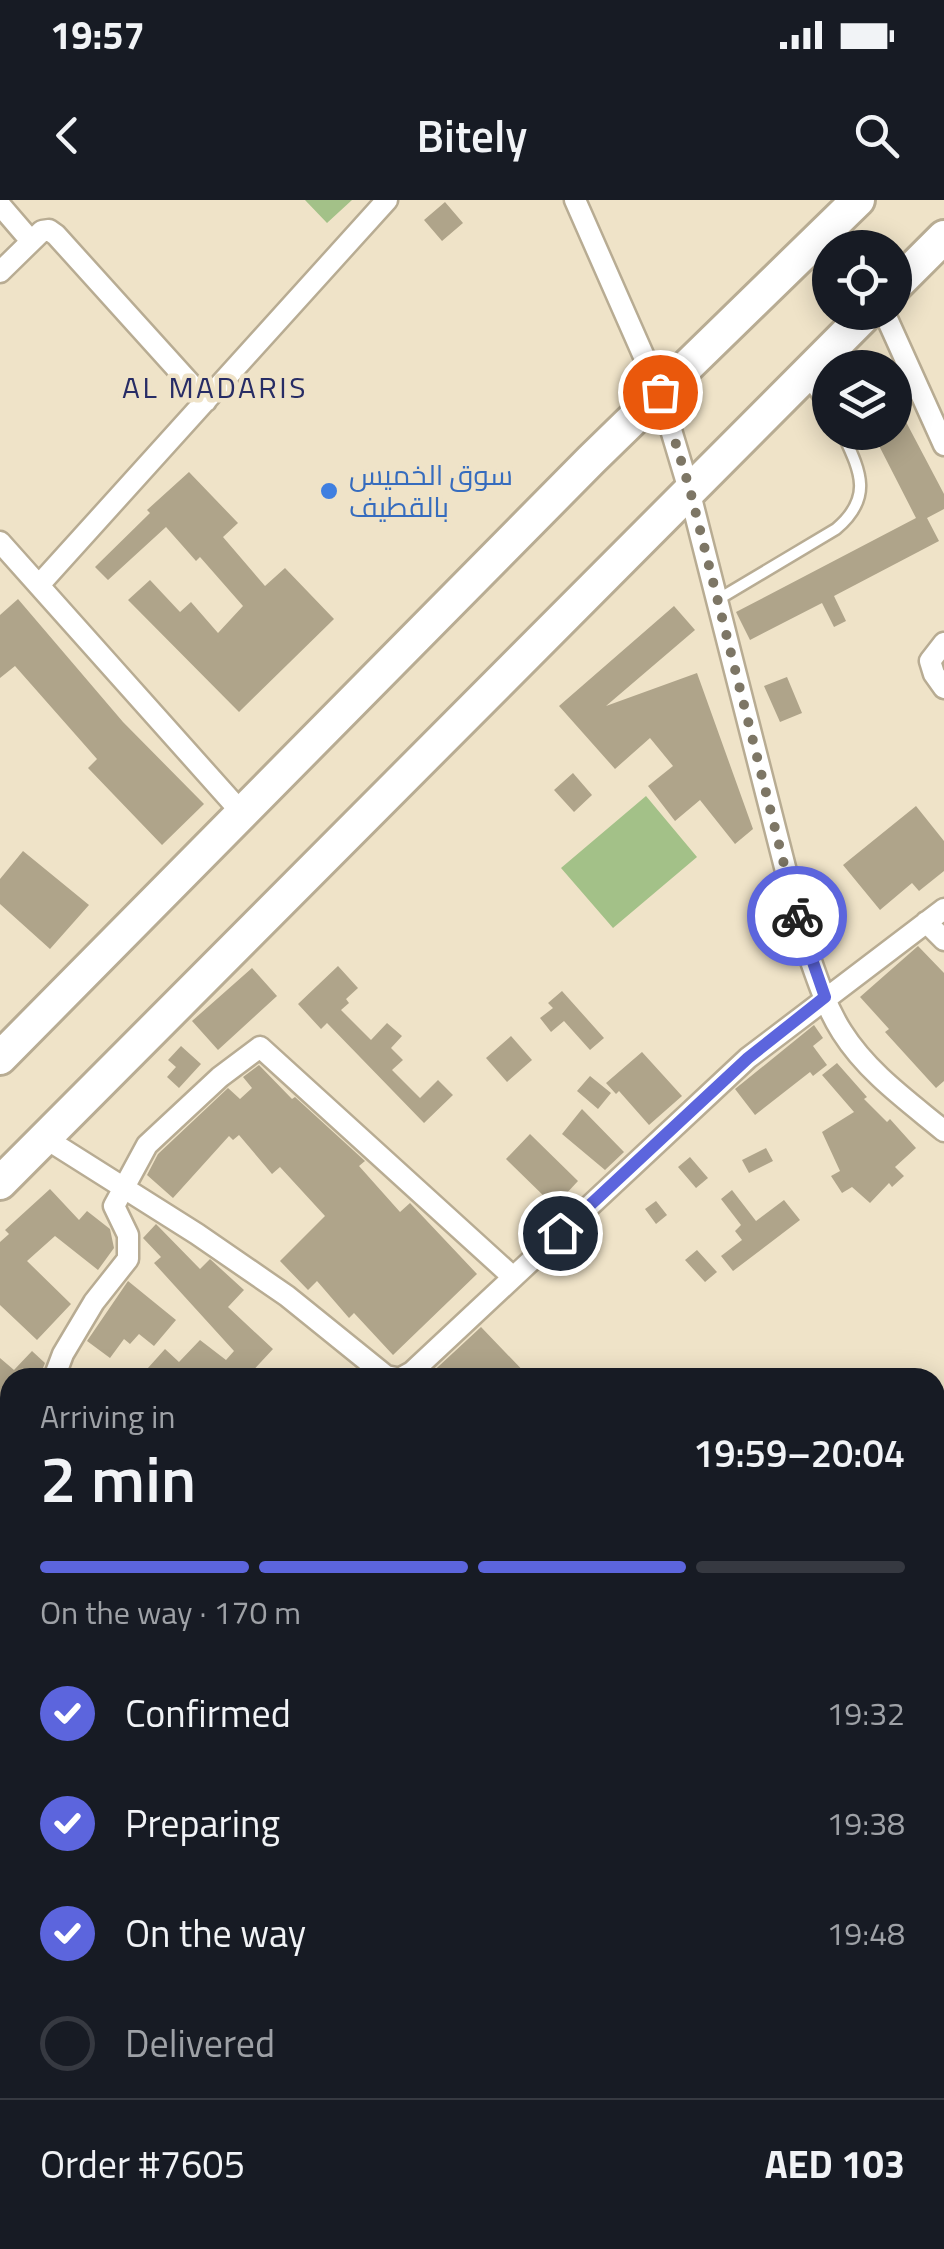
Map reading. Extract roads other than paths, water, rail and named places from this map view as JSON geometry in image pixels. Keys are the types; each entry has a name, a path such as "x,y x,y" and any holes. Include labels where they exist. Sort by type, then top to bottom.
{"main road":[{"path":"0,1058 660,392 858,200"},
{"path":"912,269 944,237"},
{"path":"0,1183 850,330"}],"street":[{"path":"39,585 388,200"},
{"path":"576,200 660,392 690,490 803,938 825,997 842,1032 874,1072 944,1131"},
{"path":"0,205 31,241"},
{"path":"0,272 42,232 56,234 206,401"},
{"path":"892,330 944,445"},
{"path":"0,542 242,813"},
{"path":"944,643 930,660 944,688"},
{"path":"416,1368 748,1058 944,909"},
{"path":"926,922 944,940"},
{"path":"58,1368 94,1302 128,1259 128,1235 114,1206 148,1145 220,1077 260,1047 514,1277"},
{"path":"45,1138 288,1296 376,1368"}],"lane":[{"path":"804,376 812,388"},
{"path":"718,600 852,516 861,483 850,450"}],"place":[{"name":"سوق الخميس بالقطيف","path":"329,491"}],"district":[{"name":"AL MADARIS","path":"215,388"}]}
